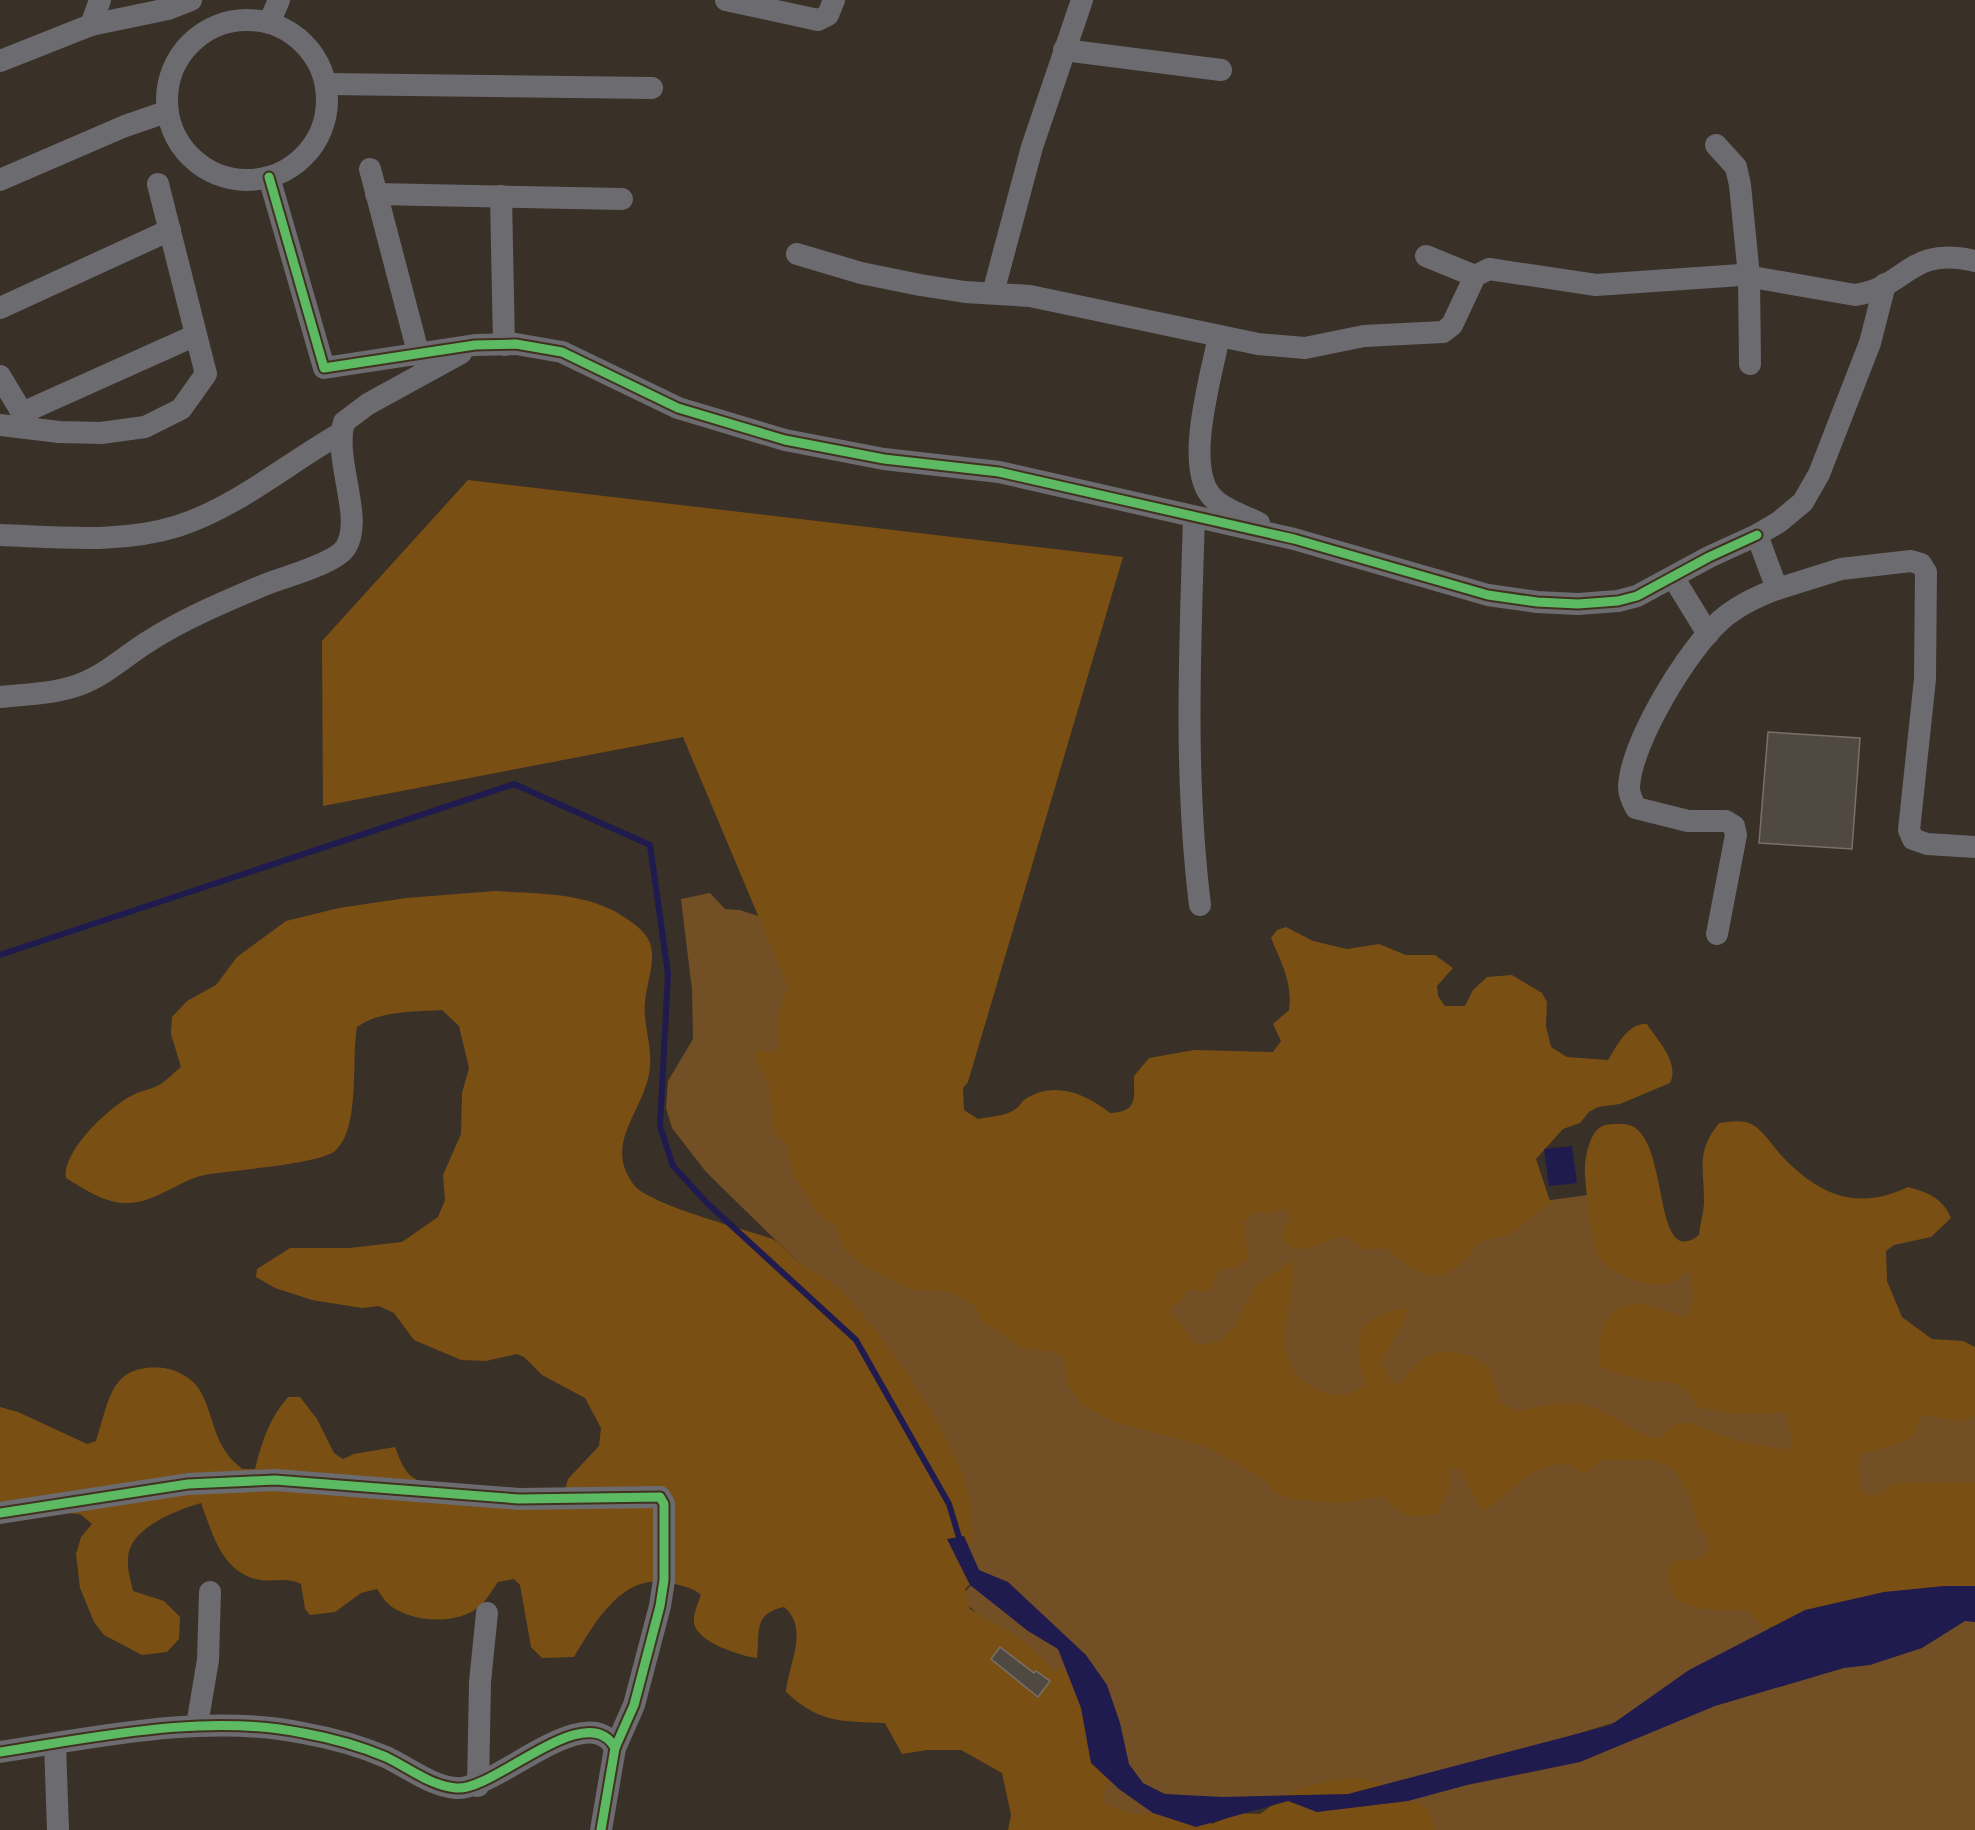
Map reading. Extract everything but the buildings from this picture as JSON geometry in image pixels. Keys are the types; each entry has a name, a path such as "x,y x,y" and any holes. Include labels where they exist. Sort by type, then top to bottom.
{"street":[{"path":"91,25 100,0"},
{"path":"0,61 91,25 168,9 191,0"},
{"path":"269,23 279,0"},
{"path":"726,0 752,2 818,20 828,15 834,0"},
{"path":"993,293 1021,187 1082,0"},
{"path":"236,20 269,23 295,36 315,57 326,84 326,114 316,142 296,164 269,177 242,180 215,174 192,159 175,138 166,112 168,80 182,52 206,31 236,20"},
{"path":"1064,50 1221,70"},
{"path":"326,84 652,88"},
{"path":"0,180 115,130 166,112"},
{"path":"1716,145 1728,156 1739,176 1749,276 1750,364"},
{"path":"369,169 419,356"},
{"path":"269,177 324,368 419,356 475,345 504,345 562,352 678,408 785,440 884,459 999,472 1294,539 1488,595 1537,602 1578,604 1618,601 1637,596 1757,535 1779,522 1803,502 1819,474 1870,343 1885,284"},
{"path":"0,425 27,421 101,433 145,427 181,409 206,374 158,184"},
{"path":"376,194 622,199"},
{"path":"501,196 504,345"},
{"path":"0,308 170,230"},
{"path":"797,254 861,273 920,285 1030,296 1290,349 1364,336 1437,334 1452,325 1475,276 1489,269 1596,285 1749,276 1844,294 1865,293 1885,284 1913,265 1930,258 1947,257 1975,261"},
{"path":"1426,256 1475,276"},
{"path":"27,421 196,335"},
{"path":"1219,336 1199,458 1203,485 1214,500 1294,539"},
{"path":"0,697 56,691 80,685 99,676 147,642 180,624 275,580 327,561 345,550 351,538 351,522 340,454 344,422 353,413 475,345"},
{"path":"0,376 27,421"},
{"path":"0,534 106,538 152,533 179,526 210,513 341,433"},
{"path":"1194,517 1189,732 1194,859 1200,905"},
{"path":"1757,535 1777,589"},
{"path":"1717,934 1736,835 1734,826 1726,821 1688,821 1636,808 1631,799 1629,786 1650,724 1679,673 1708,634 1722,619 1749,601 1777,589 1841,569 1911,561 1921,564 1926,572 1925,679 1909,830 1913,839 1927,844 1975,847"},
{"path":"1673,577 1708,634"},
{"path":"0,1513 188,1484 275,1480 519,1499 660,1497 664,1504 663,1593 634,1705 615,1748 601,1830"},
{"path":"197,1725 208,1660 210,1592"},
{"path":"478,1786 480,1682 487,1613"},
{"path":"0,1752 197,1725 230,1723 302,1732 385,1757 450,1787 478,1786 543,1747 573,1736 600,1735 608,1738 615,1748"},
{"path":"55,1744 58,1830"}],"shaded area":[{"path":"468,480 1123,557 968,1082 963,1088 964,1110 978,1119 997,1116 1014,1110 1024,1100 1035,1094 1057,1090 1079,1095 1110,1113 1119,1112 1130,1107 1134,1098 1134,1076 1149,1058 1194,1050 1273,1052 1281,1041 1273,1024 1289,1010 1290,1000 1285,973 1271,938 1277,930 1286,927 1313,941 1347,949 1379,944 1406,955 1435,955 1453,968 1437,986 1438,996 1445,1006 1465,1006 1473,990 1487,977 1512,975 1542,993 1547,1002 1546,1026 1551,1047 1567,1057 1608,1060 1628,1031 1640,1024 1647,1024 1670,1060 1672,1075 1670,1083 1620,1104 1598,1107 1589,1112 1580,1123 1563,1129 1536,1159 1551,1204 1540,1210 1514,1232 1480,1242 1462,1263 1451,1271 1441,1275 1422,1274 1386,1248 1366,1250 1345,1236 1309,1248 1293,1248 1286,1243 1281,1233 1290,1218 1287,1208 1270,1214 1254,1212 1244,1222 1248,1258 1237,1267 1220,1270 1209,1292 1189,1289 1178,1304 1169,1309 1197,1345 1220,1341 1234,1327 1257,1284 1294,1260 1285,1335 1286,1352 1292,1367 1303,1381 1322,1392 1344,1395 1364,1385 1358,1342 1361,1332 1366,1324 1375,1317 1407,1308 1406,1318 1381,1362 1391,1382 1401,1383 1426,1356 1438,1352 1454,1352 1485,1364 1493,1376 1499,1401 1518,1412 1540,1406 1574,1403 1601,1411 1650,1438 1660,1437 1675,1424 1686,1422 1742,1442 1788,1450 1792,1442 1785,1412 1740,1414 1718,1412 1696,1406 1690,1395 1676,1384 1631,1378 1600,1366 1601,1334 1610,1316 1618,1309 1627,1305 1644,1304 1685,1317 1692,1306 1693,1294 1689,1269 1675,1281 1667,1284 1645,1283 1622,1275 1603,1262 1598,1255 1592,1229 1585,1174 1587,1151 1594,1134 1602,1126 1612,1124 1623,1124 1639,1131 1649,1147 1666,1217 1673,1234 1683,1241 1699,1235 1704,1205 1704,1151 1712,1133 1719,1123 1747,1122 1755,1126 1794,1168 1823,1189 1854,1198 1871,1198 1908,1187 1934,1197 1948,1211 1951,1218 1931,1237 1894,1245 1886,1251 1887,1281 1902,1317 1932,1339 1963,1341 1975,1347 1975,1416 1961,1421 1920,1417 1914,1435 1907,1441 1860,1455 1858,1465 1860,1487 1868,1495 1879,1495 1894,1483 1975,1482 1975,1594 1782,1630 1767,1626 1764,1629 1748,1610 1718,1610 1685,1605 1672,1593 1668,1569 1673,1561 1694,1560 1705,1555 1709,1548 1708,1539 1698,1527 1690,1496 1673,1468 1650,1460 1600,1460 1588,1473 1581,1473 1568,1463 1553,1465 1531,1474 1482,1512 1458,1468 1450,1468 1449,1489 1437,1514 1407,1515 1396,1509 1384,1496 1342,1503 1290,1499 1274,1492 1263,1479 1208,1447 1115,1422 1082,1405 1068,1386 1063,1356 1050,1351 1033,1350 1030,1346 1025,1350 981,1321 974,1305 947,1291 911,1290 865,1267 844,1249 834,1225 819,1215 793,1175 787,1145 773,1132 769,1084 756,1061 756,1053 759,1050 776,1051 781,1044 778,1023 788,987 683,737 323,806 322,641"},
{"path":"495,891 566,896 599,904 630,921 648,938 652,959 645,1019 650,1066 642,1097 624,1140 622,1154 625,1169 634,1185 643,1193 699,1216 773,1239 801,1264 838,1288 873,1327 926,1402 963,1475 970,1506 973,1538 968,1547 973,1582 965,1589 970,1609 1024,1641 1055,1671 1061,1667 1086,1693 1111,1763 1102,1802 1138,1814 1146,1814 1160,1808 1194,1812 1212,1824 1239,1813 1260,1814 1294,1790 1334,1780 1357,1778 1381,1783 1401,1791 1408,1801 1421,1804 1429,1811 1435,1830 1008,1830 1011,1815 1002,1773 961,1750 927,1750 902,1754 885,1723 832,1719 810,1710 786,1692 797,1636 792,1616 784,1607 767,1614 763,1619 759,1631 757,1658 720,1647 697,1630 694,1616 701,1595 695,1591 657,1581 641,1584 626,1591 602,1614 574,1657 542,1658 531,1647 520,1585 514,1579 498,1582 481,1605 450,1619 425,1619 402,1612 392,1607 377,1589 361,1593 335,1612 310,1615 305,1609 301,1584 286,1580 260,1580 236,1570 215,1540 201,1503 179,1510 145,1530 130,1548 128,1559 133,1591 164,1601 180,1617 179,1639 167,1652 142,1655 104,1635 94,1622 80,1588 76,1554 81,1537 92,1524 80,1514 52,1512 0,1521 0,1407 18,1412 87,1444 96,1441 109,1398 122,1378 133,1371 164,1368 184,1375 196,1385 203,1396 222,1445 229,1457 242,1469 255,1469 264,1440 276,1414 288,1397 300,1397 317,1419 334,1453 343,1459 354,1454 395,1447 408,1473 425,1484 462,1493 484,1495 563,1496 568,1479 599,1446 601,1428 585,1398 542,1375 524,1357 517,1354 486,1361 461,1360 414,1340 394,1313 379,1306 362,1308 312,1300 275,1288 256,1277 257,1269 290,1248 349,1248 402,1242 438,1217 445,1200 443,1175 461,1134 462,1093 469,1068 459,1026 442,1010 376,1017 357,1027 354,1092 349,1127 343,1141 335,1151 326,1156 295,1163 199,1176 150,1199 129,1203 104,1199 66,1178 67,1167 72,1155 89,1130 123,1101 162,1083 181,1067 171,1034 172,1017 187,1001 216,985 237,957 286,921 339,908 406,898"},
{"path":"710,893 725,909 740,910 804,931 850,1221 1448,1456 1579,1448 1670,1458 1786,1588 1762,1647 1639,1715 1455,1771 1344,1797 1248,1800 1171,1816 1109,1821 1093,1786 1066,1682 1003,1637 959,1597 980,1577 796,1260 706,1172 672,1128 666,1108 668,1081 693,1039 692,990 681,899"},
{"path":"1572,1146 1577,1183 1549,1186 1544,1149"},
{"path":"1595,1194 1700,1255 1802,1407 1816,1464 1676,1440 1357,1464 1202,1361 1141,1299 1255,1195 1529,1203"},
{"path":"1849,1374 1975,1390 1975,1500 1827,1524"},
{"path":"964,1536 979,1570 1008,1582 1086,1655 1107,1685 1120,1723 1129,1764 1143,1783 1165,1794 1223,1797 1348,1794 1611,1725 1689,1670 1805,1610 1884,1592 1944,1586 1975,1586 1975,1622 1965,1621 1922,1648 1870,1665 1844,1668 1715,1706 1580,1762 1467,1785 1408,1801 1317,1812 1288,1801 1196,1827 1153,1813 1119,1789 1091,1763 1081,1708 1058,1649 1028,1631 970,1585 947,1539"},
{"path":"1975,1616 1975,1830 1382,1830 1396,1800 1725,1693"}],"waterway":[{"path":"0,955 514,784 650,845 668,974 660,1126 673,1166 708,1204 856,1340 949,1504 961,1544"}],"cycle path":[{"path":"269,177 324,368 475,345 516,344 562,352 678,408 785,440 884,459 999,472 1294,539 1488,595 1537,602 1578,604 1618,601 1637,596 1709,557 1757,535"},
{"path":"0,1513 188,1484 275,1480 519,1499 660,1497 664,1504 664,1580 660,1606 634,1705 615,1748"},
{"path":"0,1752 152,1729 229,1725 266,1727 314,1735 356,1746 386,1757 438,1784 456,1788 473,1785 493,1776 562,1739 584,1733 602,1735 615,1748 601,1830"}]}
